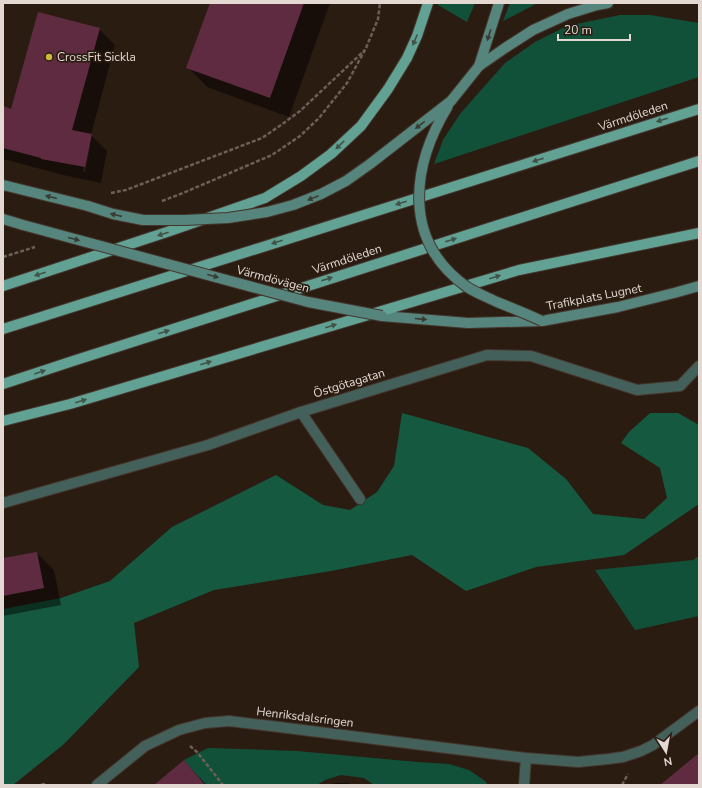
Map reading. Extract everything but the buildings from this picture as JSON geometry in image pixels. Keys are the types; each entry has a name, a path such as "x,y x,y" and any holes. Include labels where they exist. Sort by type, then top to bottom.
{"main road":[{"path":"3,286 265,198 301,176 331,154 361,126 388,89 407,58 417,36 428,3"},
{"path":"479,66 499,3"},
{"name":"Trafikplats Lugnet","path":"608,3 568,14 533,30 479,66 451,101 430,139 424,158 418,194 424,230 431,247 445,268 468,288 542,321 618,307 699,286"},
{"path":"3,185 88,206 113,214 143,220 228,218 267,212 293,205 321,194 346,181 451,101"},
{"name":"Värmdöleden","path":"3,329 699,109"},
{"name":"Värmdöleden","path":"3,384 699,161"},
{"name":"Värmdövägen","path":"3,219 323,305 382,316 468,323 542,321"},
{"path":"3,421 70,404 519,270 699,233"}],"street":[{"name":"Östgötagatan","path":"3,503 208,445 301,412 487,354 531,356 637,390 680,386 699,366"},
{"path":"301,412 360,499"},
{"name":"Henriksdalsringen","path":"97,785 145,746 179,730 211,722 229,721 526,758 578,762 624,757 642,751 654,745 699,711"},
{"path":"524,785 526,758"}],"path":[{"path":"157,203 272,155 300,136 319,118 347,83 366,48 378,19 380,3"},
{"path":"107,193 112,194 126,190 262,138 281,126 300,111 366,48"},
{"path":"3,257 38,246"},
{"path":"188,744 197,752 223,785"}],"green space":[{"path":"438,3 475,3 467,22 438,5"},
{"path":"510,3 538,3 503,21"},
{"path":"620,15 650,15 699,23 699,77 434,164 443,140 460,114 505,63 535,42 567,26"},
{"path":"402,413 528,448 566,479 593,514 644,519 667,498 660,468 621,443 629,432 650,413 678,413 699,425 699,504 624,555 536,567 466,591 412,555 331,571 214,590 134,623 139,667 64,744 13,785 3,785 3,609 61,598 110,581 172,527 276,475 323,505 350,510 377,492 394,466"},
{"path":"699,556 699,616 635,630 595,570 693,560"},
{"path":"208,748 297,751 449,764 469,770 485,781 488,785 374,785 364,778 341,775 325,780 317,785 205,785 184,760"}],"place":[{"name":"CrossFit Sickla","path":"49,57"}]}
